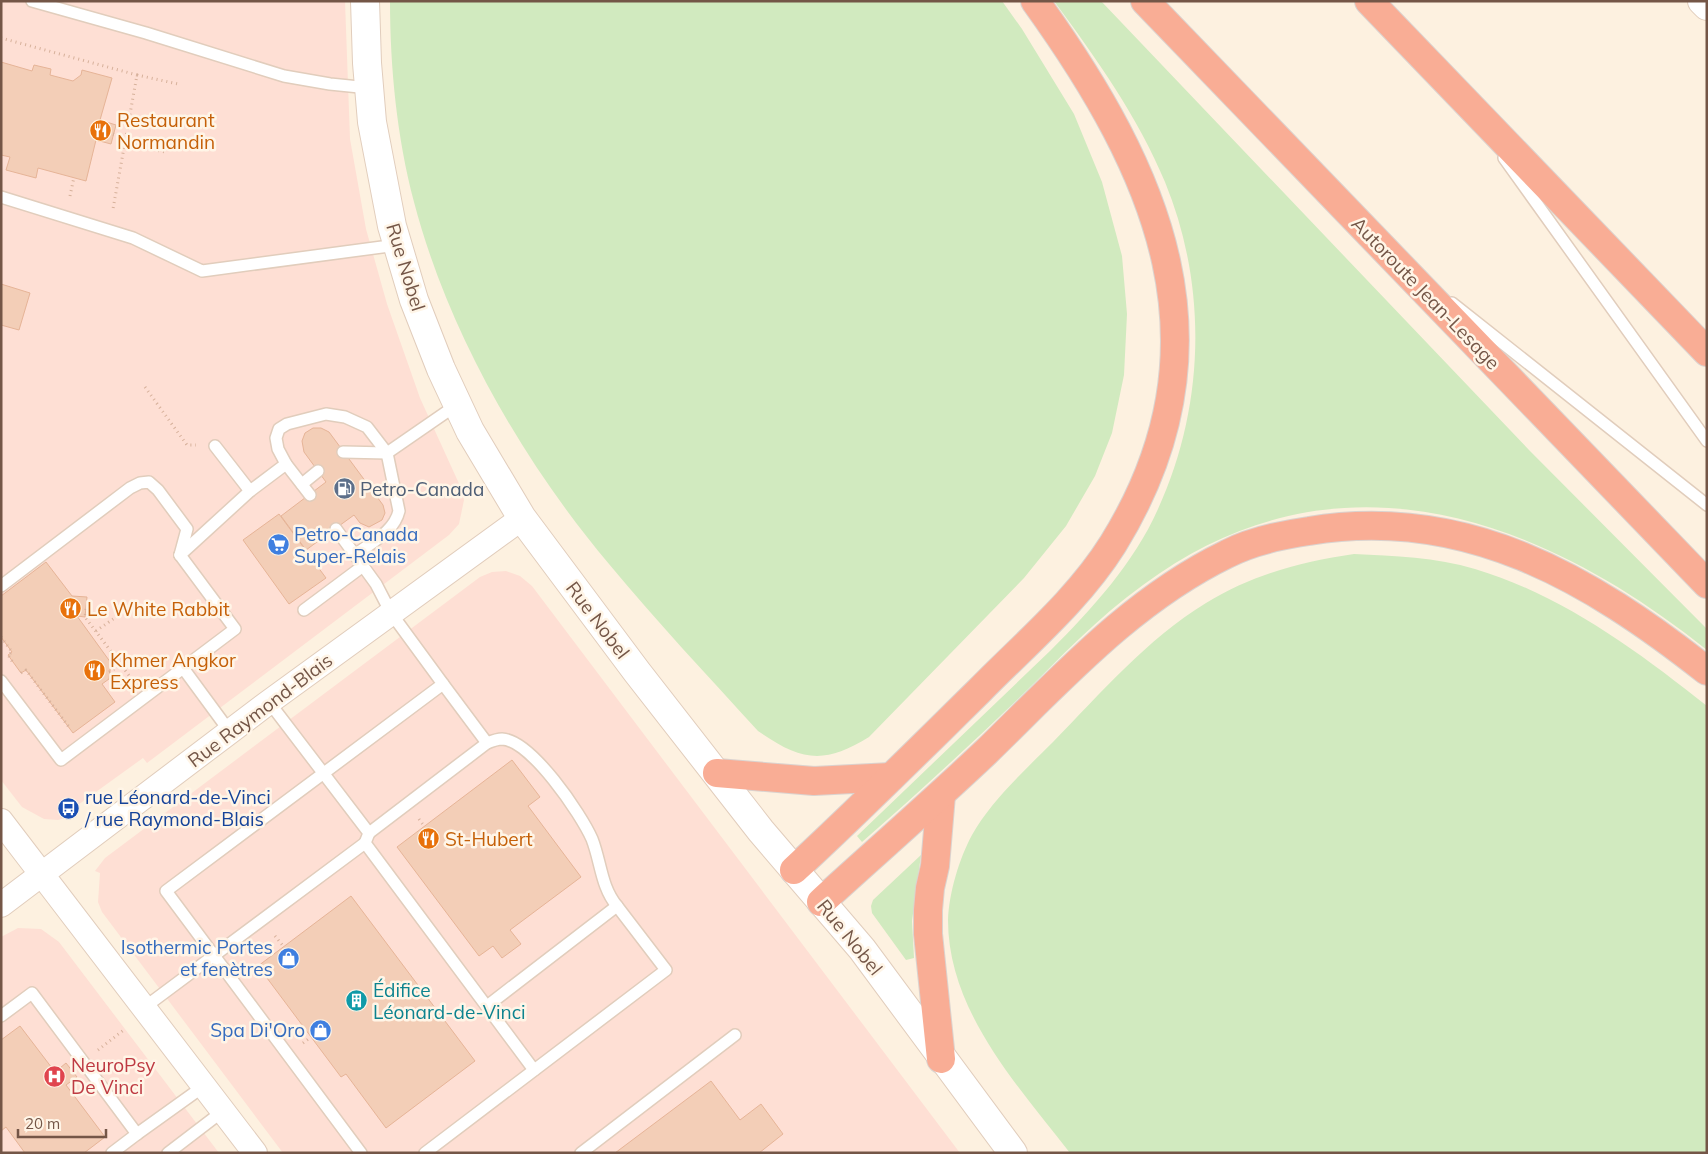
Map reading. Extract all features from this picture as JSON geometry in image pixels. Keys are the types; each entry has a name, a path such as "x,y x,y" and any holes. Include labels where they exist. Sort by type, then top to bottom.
{"highway":[{"path":"794,870 1055,615 1112,545 1141,493 1152,465 1169,403 1174,372 1174,312 1167,263 1150,204 1130,155 1101,100 1034,1"},
{"name":"Autoroute Jean-Lesage","path":"1145,1 1707,584"},
{"path":"1369,1 1707,352"},
{"path":"821,902 941,795 1091,650 1130,615 1161,592 1229,552 1258,542 1332,527 1404,528 1448,534 1510,550 1599,593 1671,643 1707,671"},
{"path":"718,773 814,781 891,777"},
{"path":"941,795 928,918 941,1059"}],"street":[{"name":"Rue Nobel","path":"365,1 369,88 378,161 397,245 414,300 441,369 487,461 522,518 637,672 794,870 862,949 941,1059 1013,1153"},
{"path":"1702,1 1707,6"},
{"name":"Rue Raymond-Blais","path":"1,905 269,702 522,518"},
{"path":"1,821 255,1153"}],"lane":[{"path":"32,1 146,33 284,76 369,88"},
{"path":"1458,93 1707,441"},
{"path":"1,197 133,238 202,270 397,245"},
{"path":"1382,247 1707,504"},
{"path":"343,452 388,453 458,404"},
{"path":"310,495 286,464 278,449 276,438 279,429 287,424 326,414 345,417 367,428 388,453 400,511 393,527 355,555"},
{"path":"215,446 250,491"},
{"path":"180,555 250,491 286,464"},
{"path":"302,484 318,471"},
{"path":"1,586 130,488 140,483 149,482 158,490 187,528 180,555"},
{"path":"336,529 376,584 391,613 487,744"},
{"path":"3,688 61,760 235,629 180,555"},
{"path":"304,610 363,566"},
{"path":"183,668 230,732"},
{"path":"361,1153 166,891 443,684"},
{"path":"269,702 323,774 534,1070"},
{"path":"145,1007 215,956 487,744 503,739 516,744 530,754 545,771 587,830 597,852 608,895 666,970 425,1153"},
{"path":"487,1006 617,906"},
{"path":"1,1016 32,993 137,1134"},
{"path":"581,1153 735,1035"},
{"path":"112,1153 204,1086"},
{"path":"168,1153 223,1111"}],"path":[{"path":"1,38 137,75 178,84"},
{"path":"112,214 137,75"},
{"path":"113,134 125,138"},
{"path":"124,143 164,152"},
{"path":"68,202 74,177"},
{"path":"145,387 187,445"},
{"path":"86,608 85,617 137,686"},
{"path":"96,631 126,610"},
{"path":"1,637 12,652 8,655 21,674 26,670 73,733"},
{"path":"109,672 121,665"},
{"path":"267,939 280,929"},
{"path":"273,934 284,947"},
{"path":"111,1040 126,1029"},
{"path":"297,1036 308,1051"},
{"path":"302,1044 311,1036"}],"shaded area":[{"path":"1,1 345,1 350,139 366,229 387,304 420,398 461,488 464,500 459,524 449,535 147,763 143,758 64,815 65,818 58,820 44,819 22,807 1,780"},
{"path":"506,571 520,576 532,586 960,1153 283,1153 102,912 98,902 100,873 95,871 105,858 480,577 492,572"},
{"path":"18,928 41,929 59,942 219,1153 1,1153 1,937"}],"green space":[{"path":"390,1 1002,1 1022,29 1074,114 1102,182 1122,256 1127,314 1124,375 1112,433 1095,476 1066,526 1024,578 869,737 839,752 813,756 787,749 758,731 664,628 609,564 547,483 518,439 468,347 429,251 414,202 403,153 396,103 391,52"},
{"path":"1054,1 1101,1 1529,450 1707,629 1707,650 1642,602 1574,562 1504,532 1433,513 1361,507 1288,516 1215,541 1126,597 1095,624 962,752 862,842 857,836 1051,650 1097,602 1124,567 1148,529 1174,470 1185,429 1192,388 1195,346 1194,304 1189,263 1179,222 1165,182 1129,111"},
{"path":"1354,554 1445,562 1475,569 1507,580 1568,609 1597,626 1707,706 1707,1153 1070,1153 1029,1101 989,1045 973,1016 960,985 951,953 948,920 953,888 963,855 972,835 988,810 1125,668 1184,617 1241,584 1296,565"},
{"path":"921,855 912,921 914,958 906,960 872,913 871,906 873,900"}],"building":[{"path":"1,62 32,71 34,65 51,69 50,75 73,81 81,75 82,70 112,78 100,120 116,125 111,144 96,140 86,181 38,168 36,178 6,170 10,157 1,155"},
{"path":"1,284 30,293 19,330 1,325"},
{"name":"Petro-Canada","path":"313,428 321,428 329,432 383,505 385,513 382,520 369,527 360,523 354,515 306,550 281,516 326,482 304,452 302,441 305,433"},
{"path":"279,514 326,578 289,604 243,540"},
{"path":"46,562 72,596 87,597 85,617 77,616 111,663 109,679 102,684 115,702 73,733 26,670 21,673 8,655 12,652 1,637 1,596"},
{"path":"512,760 540,797 528,806 581,877 510,930 521,944 502,958 493,946 479,956 397,847"},
{"name":"Édifice Léonard-de-Vinci","path":"351,896 475,1061 386,1128 346,1074 341,1077 258,966"},
{"path":"20,1026 55,1072 66,1063 77,1077 66,1085 105,1137 84,1153 25,1153 6,1127 1,1131 1,1040"},
{"path":"711,1081 740,1120 761,1104 783,1134 759,1153 615,1153"}],"place":[{"name":"Restaurant Normandin","path":"101,131"},
{"name":"Petro-Canada","path":"344,489"},
{"name":"Petro-Canada Super-Relais","path":"278,545"},
{"name":"Le White Rabbit","path":"71,609"},
{"name":"Khmer Angkor Express","path":"94,671"},
{"name":"rue Léonard-de-Vinci / rue Raymond-Blais","path":"69,808"},
{"name":"St-Hubert","path":"429,839"},
{"name":"Isothermic Portes et fenètres","path":"289,958"},
{"name":"Édifice Léonard-de-Vinci","path":"357,1001"},
{"name":"Spa Di'Oro","path":"321,1030"},
{"name":"NeuroPsy De Vinci","path":"55,1076"}]}
